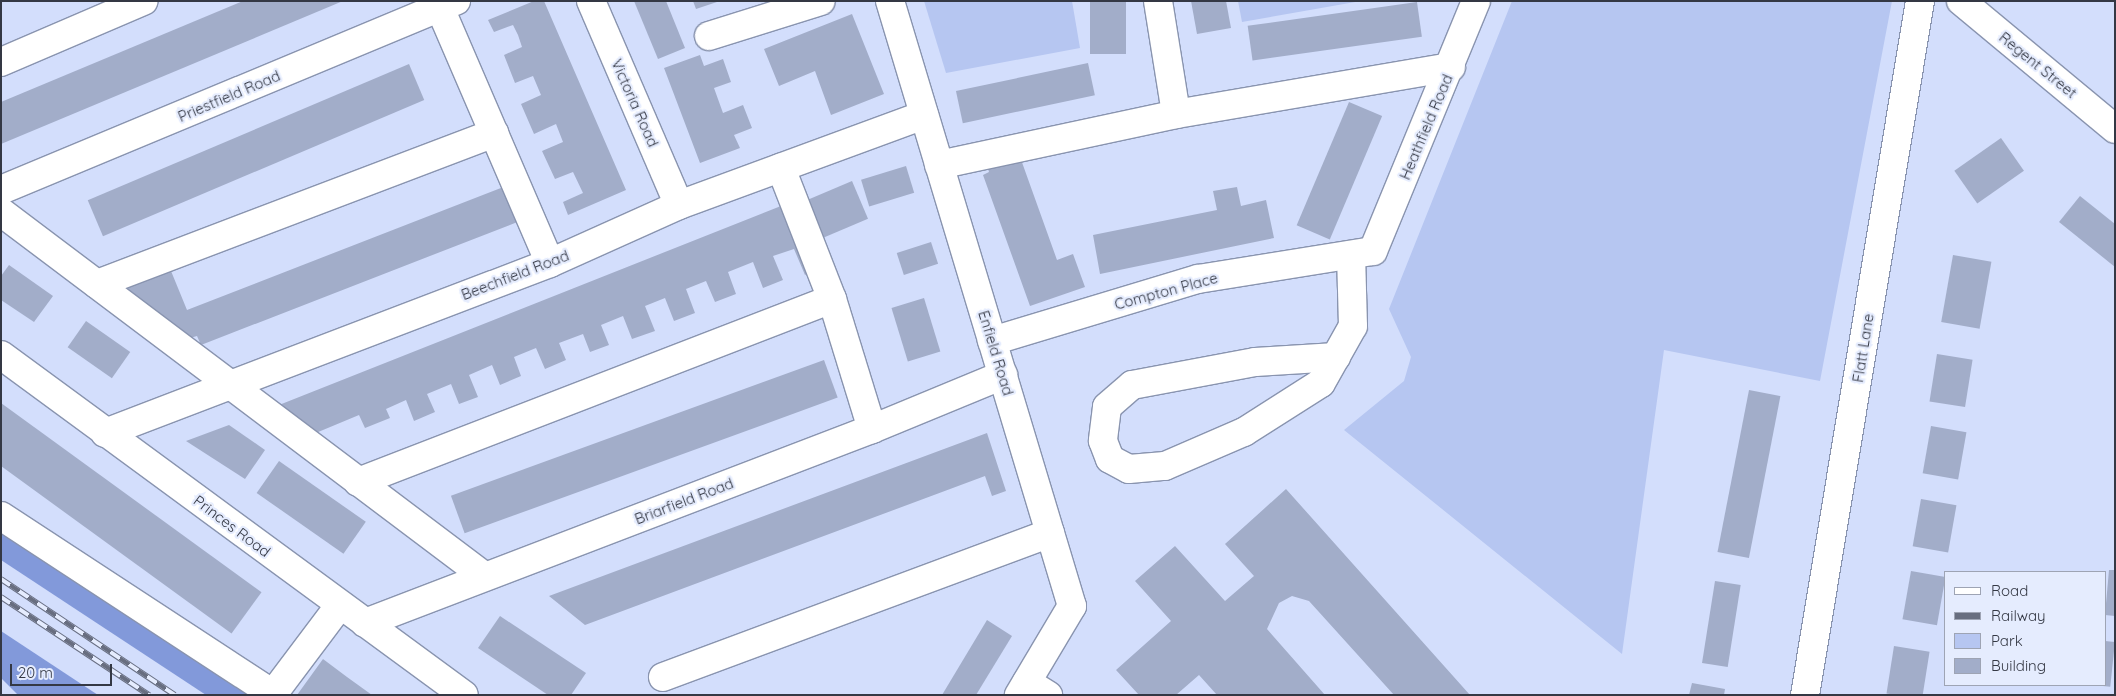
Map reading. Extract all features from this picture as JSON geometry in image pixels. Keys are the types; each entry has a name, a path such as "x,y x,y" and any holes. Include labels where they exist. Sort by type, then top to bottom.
{"street":[{"path":"1,62 143,1"},
{"name":"Victoria Road","path":"591,1 679,205"},
{"path":"709,36 821,1"},
{"name":"Enfield Road","path":"890,1 1072,606 1031,691"},
{"path":"1158,1 1176,114"},
{"name":"Heathfield Road","path":"1362,253 1451,67 1476,1"},
{"name":"Flatt Lane","path":"1806,695 1920,1"},
{"name":"Regent Street","path":"1961,1 2115,128"},
{"path":"445,3 494,133 550,263"},
{"name":"Priestfield Road","path":"1,190 445,3"},
{"path":"939,165 1176,114 1451,67"},
{"name":"Beechfield Road","path":"105,433 230,383 550,263 679,205 924,115"},
{"path":"97,284 494,133"},
{"path":"781,168 832,299 872,430"},
{"path":"1,212 484,576"},
{"path":"1336,356 1255,362 1132,385 1107,407 1103,441 1110,459 1128,469 1164,466 1244,432 1321,383 1354,326 1362,253"},
{"name":"Compton Place","path":"992,341 1198,279 1362,253"},
{"path":"358,482 832,299"},
{"name":"Princes Road","path":"1,355 339,606 464,695"},
{"name":"Briarfield Road","path":"365,623 484,576 872,430 1003,375"},
{"path":"1,516 273,694 339,606"},
{"path":"663,676 1050,534"}],"green space":[{"path":"924,1 1072,1 1080,48 946,73"},
{"path":"1238,1 1361,1 1242,22"},
{"path":"1512,1 1892,1 1820,381 1664,350 1622,654 1344,430 1404,381 1411,357 1389,309"}],"shaded area":[{"path":"1,527 258,695 206,695 1,560"},
{"path":"1,631 98,695 18,695 1,678"}],"building":[{"path":"243,1 343,1 1,144 1,102"},
{"path":"534,1 544,1 626,190 568,215 563,202 583,193 573,172 555,179 542,151 563,142 556,124 534,134 521,104 541,95 533,76 515,83 504,55 522,47 518,35 513,25 494,32 488,20"},
{"path":"634,1 666,1 685,48 658,59"},
{"path":"693,1 717,1 717,2 696,9"},
{"path":"1090,1 1126,1 1126,54 1090,54"},
{"path":"1191,1 1226,1 1231,28 1197,34"},
{"path":"1417,2 1422,37 1253,60 1248,26"},
{"path":"852,14 884,94 831,115 815,71 779,86 764,49"},
{"path":"700,55 704,66 723,59 731,82 714,88 723,113 743,105 752,128 734,135 740,148 700,163 664,68"},
{"path":"1088,63 1095,95 963,123 956,91"},
{"path":"409,64 424,100 103,236 88,200"},
{"path":"1349,102 1382,116 1330,239 1297,225"},
{"path":"2001,138 2024,171 1977,203 1954,171"},
{"path":"1019,154 1057,260 1073,254 1085,287 1030,306 983,175 989,172 987,165"},
{"path":"906,166 914,193 869,207 861,180"},
{"path":"852,181 868,219 824,237 808,200"},
{"path":"506,186 520,221 201,345 197,336 183,340 122,290 171,271 187,310"},
{"path":"1237,187 1241,206 1266,200 1274,238 1100,274 1093,235 1217,210 1213,191"},
{"path":"2080,196 2115,224 2115,267 2059,222"},
{"path":"786,204 813,272 805,275 794,249 773,256 783,280 763,288 753,262 728,272 736,294 715,302 706,281 686,289 695,313 674,321 665,298 645,306 655,331 632,339 623,316 601,325 609,345 590,352 583,334 559,343 566,360 545,369 536,348 514,357 521,376 500,385 492,365 469,375 478,397 459,404 451,384 427,394 435,412 414,421 406,400 386,409 390,418 365,428 359,415 311,435 279,405"},
{"path":"931,242 938,264 904,275 897,253"},
{"path":"1953,255 1991,262 1980,329 1941,322"},
{"path":"9,265 53,296 34,322 1,300 1,276"},
{"path":"924,298 940,352 908,361 891,308"},
{"path":"86,321 130,352 112,378 68,347"},
{"path":"1937,354 1973,360 1965,407 1929,401"},
{"path":"824,360 838,398 465,533 451,496"},
{"path":"1749,390 1780,396 1749,558 1718,552"},
{"path":"1,403 262,592 232,634 1,466"},
{"path":"229,425 265,450 245,479 186,441"},
{"path":"1931,426 1966,432 1958,480 1923,473"},
{"path":"987,433 1006,491 992,496 985,476 585,625 549,596"},
{"path":"279,461 366,522 343,554 257,493"},
{"path":"1286,489 1470,695 1394,695 1309,601 1292,596 1279,603 1267,629 1325,695 1217,695 1199,675 1176,695 1139,695 1116,670 1171,621 1135,581 1175,546 1225,601 1254,576 1225,544"},
{"path":"1921,499 1956,505 1948,553 1913,546"},
{"path":"2109,570 2115,570 2115,616 2106,615"},
{"path":"1911,571 1944,577 1937,625 1902,619"},
{"path":"1715,581 1741,585 1728,667 1702,663"},
{"path":"500,616 586,673 571,695 548,695 478,648"},
{"path":"987,620 1012,636 976,695 942,695"},
{"path":"2106,641 2115,642 2110,687 2103,686 2106,686"},
{"path":"1894,646 1930,652 1923,695 1886,693"},
{"path":"323,659 347,677 372,695 297,695"},
{"path":"1692,683 1725,689 1724,695 1689,695"}],"railway":[{"path":"1,579 175,695"},
{"path":"1,597 149,695"}]}
